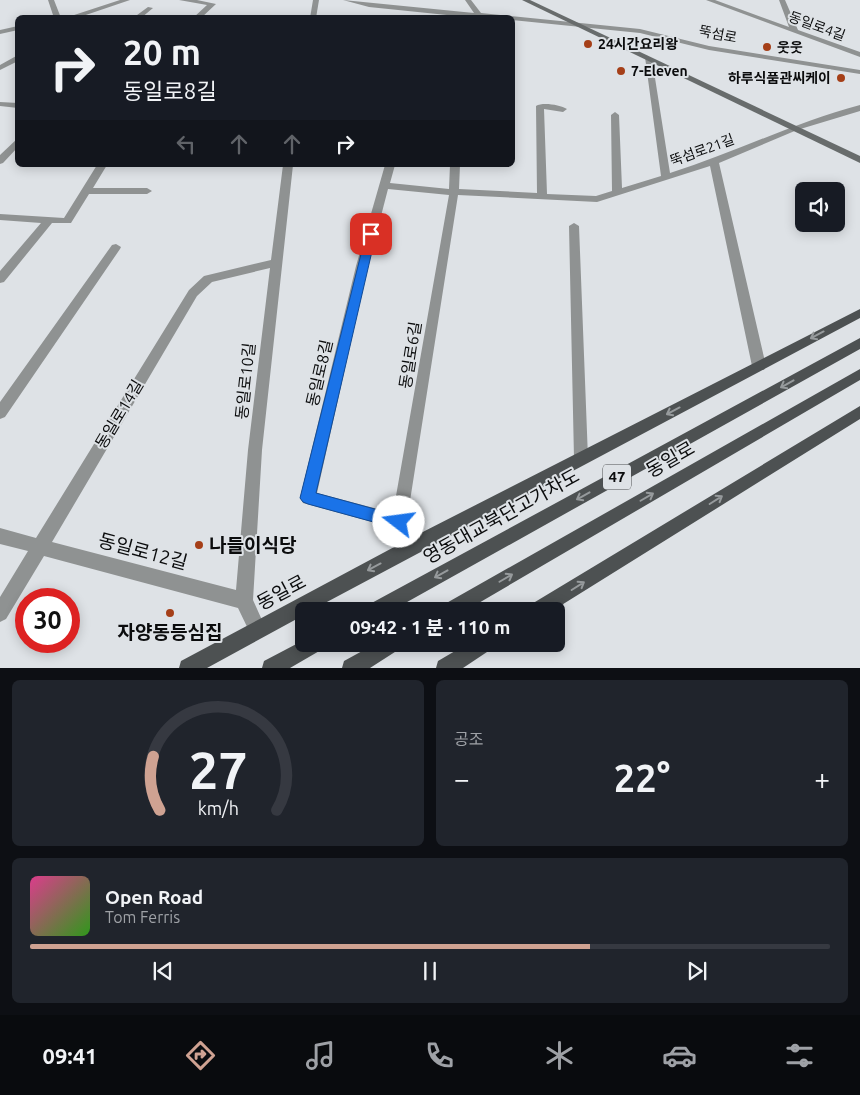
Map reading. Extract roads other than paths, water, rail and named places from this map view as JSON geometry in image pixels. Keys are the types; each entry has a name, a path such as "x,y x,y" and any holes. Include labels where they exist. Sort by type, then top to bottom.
{"main road":[{"name":"뚝섬로","path":"525,0 860,160"},
{"name":"동일로","path":"188,668 417,544 860,313"},
{"name":"영동대교북단고가차도","path":"390,602 860,343"},
{"name":"동일로","path":"465,602 860,374"},
{"path":"551,602 860,412"},
{"path":"271,668 299,652"},
{"path":"351,668 378,652"},
{"path":"445,668 471,652"}],"street":[{"path":"51,0 57,15"},
{"path":"78,15 127,0"},
{"path":"182,0 213,4 200,15"},
{"path":"314,15 316,0"},
{"path":"346,0 470,15"},
{"path":"468,0 478,15"},
{"name":"동일로4길","path":"709,0 860,55"},
{"path":"782,0 795,32"},
{"path":"140,15 150,8"},
{"path":"515,18 570,23"},
{"name":"뚝섬로","path":"570,23 640,31 709,48 860,72"},
{"path":"0,32 15,29"},
{"path":"0,68 15,59"},
{"path":"648,59 666,177"},
{"path":"0,104 15,106"},
{"path":"542,197 540,106 564,108"},
{"name":"뚝섬로21길","path":"385,186 454,192 596,199 714,162 794,128 860,108"},
{"path":"615,115 617,193"},
{"path":"0,161 15,144"},
{"path":"714,162 759,366"},
{"path":"0,217 67,221 101,167"},
{"name":"동일로10길","path":"244,601 255,450 275,262 288,167"},
{"name":"동일로8길","path":"390,167 362,266 308,498 399,522"},
{"name":"동일로6길","path":"399,522 454,192 455,167"},
{"path":"86,191 147,191"},
{"path":"2,276 50,219"},
{"path":"574,226 581,458"},
{"path":"0,413 116,247"},
{"name":"동일로14길","path":"0,613 193,293 208,279 275,262"},
{"path":"399,522 417,544"},
{"name":"동일로12길","path":"0,536 40,545 244,601"},
{"path":"244,601 257,629"}],"place":[{"name":"24시간요리왕","path":"588,44"},
{"name":"웃웃","path":"767,47"},
{"name":"7-Eleven","path":"621,71"},
{"name":"하루식품관씨케이","path":"841,78"},
{"name":"나들이식당","path":"199,545"},
{"name":"자양동등심집","path":"170,613"}]}
